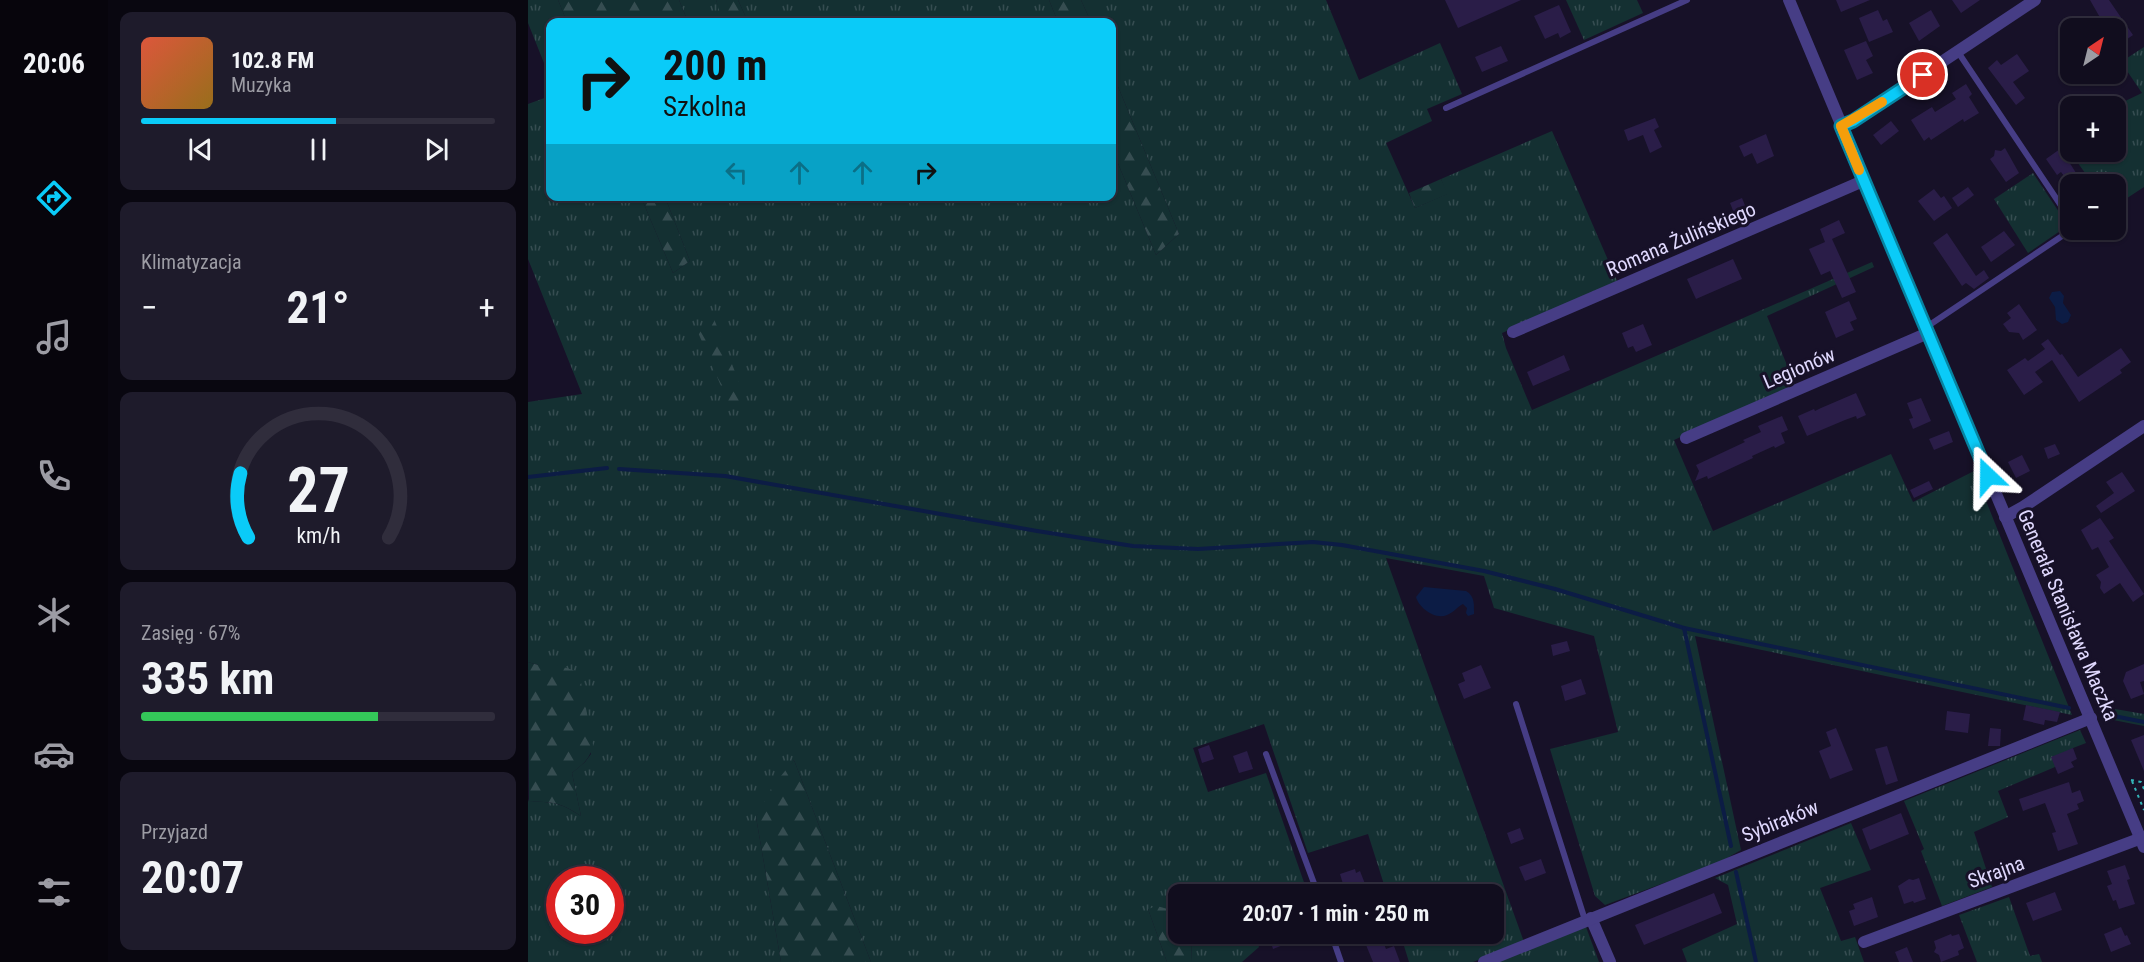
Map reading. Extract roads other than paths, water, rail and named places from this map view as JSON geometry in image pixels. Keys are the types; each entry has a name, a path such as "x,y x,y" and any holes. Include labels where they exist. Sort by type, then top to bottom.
{"street":[{"name":"Generała Stanisława Maczka","path":"1789,0 1926,331 2143,841"},
{"path":"1841,126 1853,121 2035,0"},
{"name":"Romana Żulińskiego","path":"1513,332 1863,181"},
{"name":"Legionów","path":"1686,438 1926,331"},
{"path":"2005,517 2024,507 2144,426"},
{"name":"Sybiraków","path":"1484,962 2091,718"},
{"name":"Skrajna","path":"1864,942 2143,841"},
{"path":"1588,919 1610,962"}],"lane":[{"path":"1446,108 1687,0"},
{"path":"1958,52 2060,204"},
{"path":"1926,331 2060,238"},
{"path":"1516,704 1588,919"},
{"path":"1266,754 1314,884"},
{"path":"1335,944 1341,962"}],"water":[{"path":"2060,291 2064,296 2063,303 2071,315 2068,322 2062,324 2056,320 2055,307 2049,298 2052,292"},
{"path":"1424,587 1466,591 1472,598 1474,614 1468,616 1467,608 1463,604 1442,616 1428,612 1420,605 1416,597"}],"waterway":[{"path":"528,477 607,468"},
{"path":"619,469 725,476 1133,546 1198,549 1313,542 1342,545 1484,571 1555,589 1684,628 2069,708"},
{"path":"1684,628 1731,846"},
{"path":"2109,715 2144,722"},
{"path":"1736,872 1756,962"}]}
